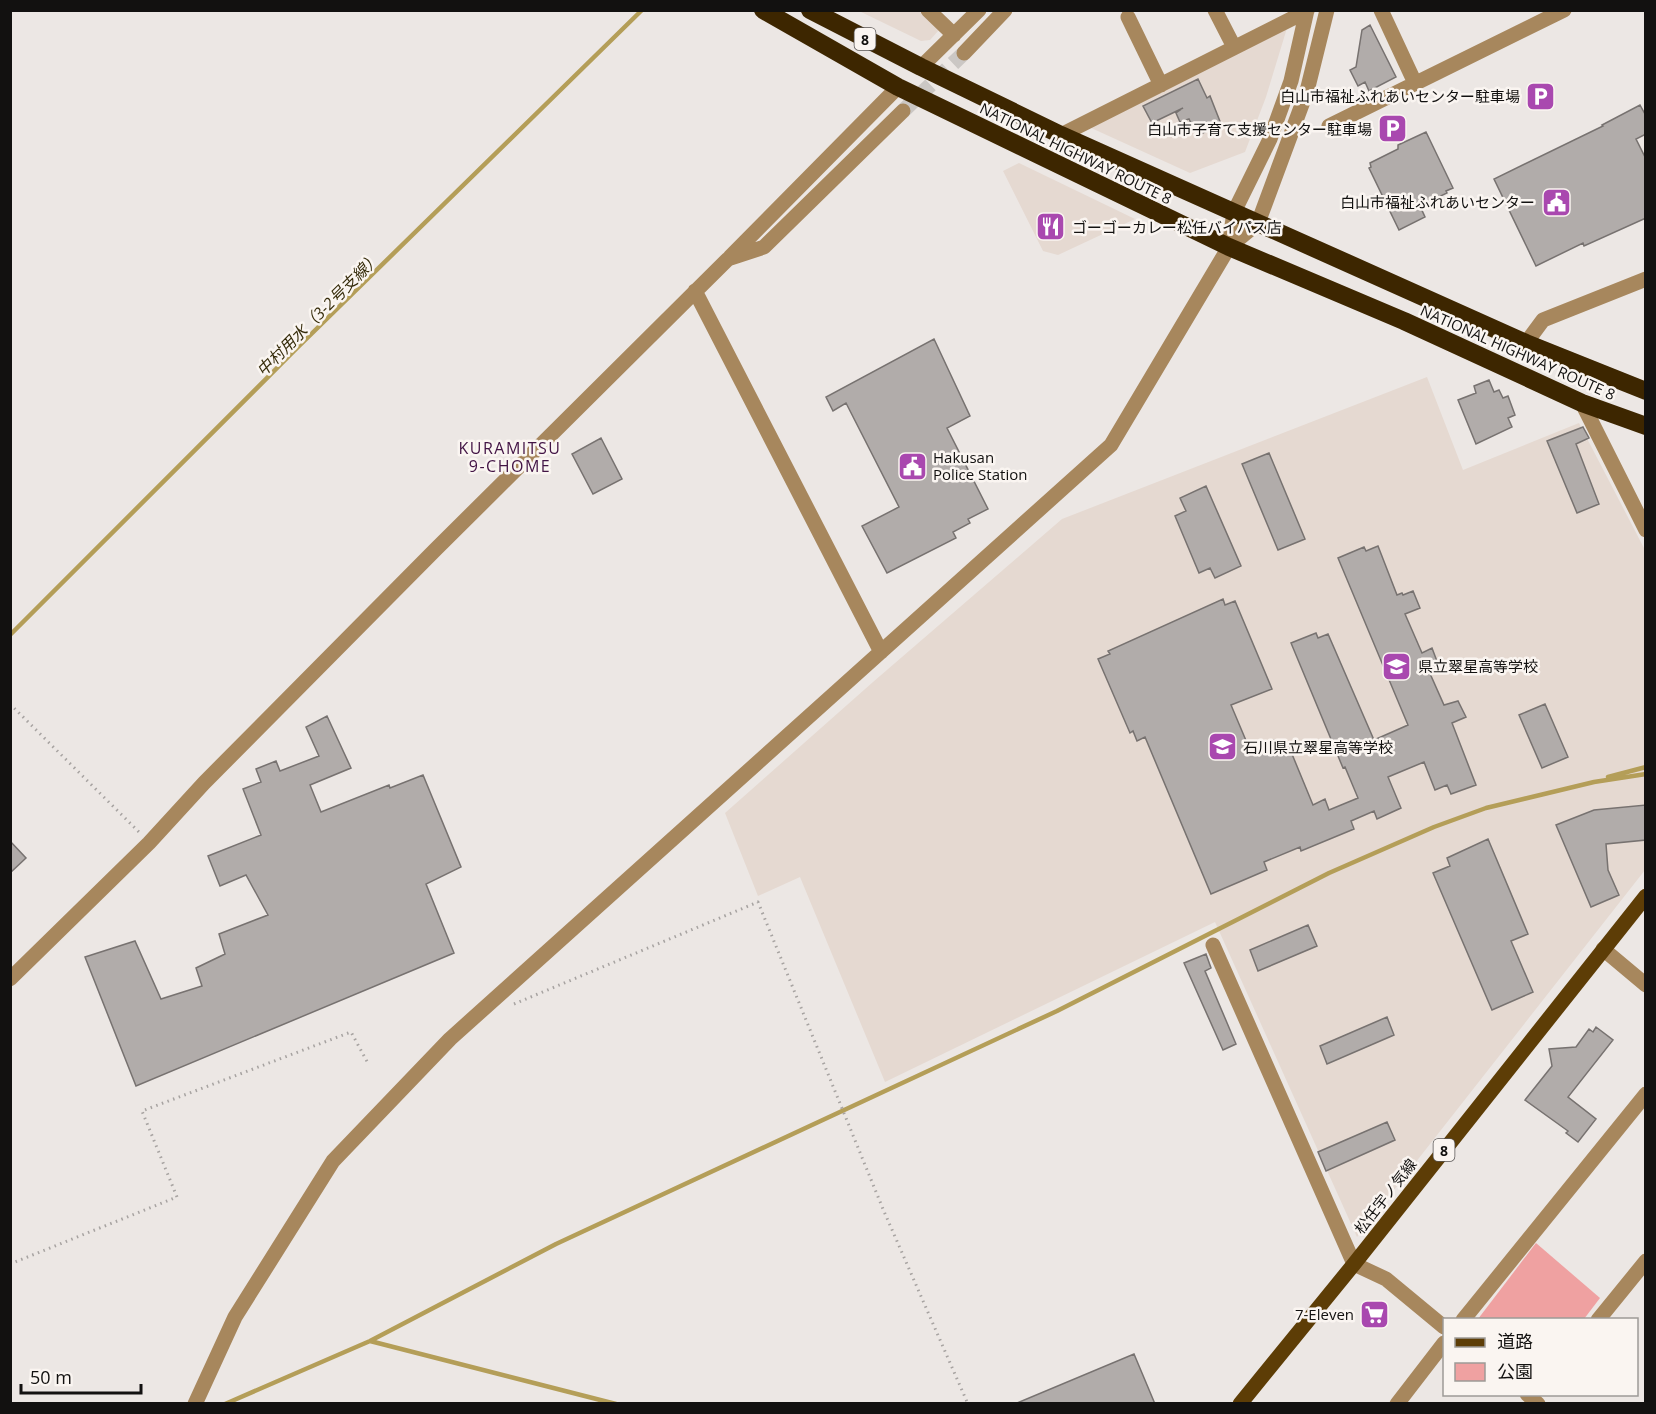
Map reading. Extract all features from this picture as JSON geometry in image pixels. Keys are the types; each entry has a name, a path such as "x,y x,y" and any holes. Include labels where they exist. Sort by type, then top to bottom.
{"highway":[{"name":"NATIONAL HIGHWAY ROUTE 8","path":"763,10 898,87 1229,247 1404,321 1582,403 1646,426"},
{"name":"NATIONAL HIGHWAY ROUTE 8","path":"810,10 921,68 1061,135 1526,343 1646,391"}],"main road":[{"name":"松任宇ノ気線","path":"1240,1404 1646,896"}],"street":[{"path":"928,10 954,35"},
{"path":"921,68 979,10"},
{"path":"964,53 1005,10"},
{"path":"1215,10 1234,47"},
{"path":"195,1404 235,1317 333,1161 450,1039 1111,445 1229,247 1257,223 1307,91 1327,10"},
{"path":"1381,10 1415,83"},
{"path":"1329,126 1564,10"},
{"path":"1061,135 1307,11"},
{"path":"1229,247 1234,212 1270,139 1290,81 1307,11"},
{"path":"1128,17 1161,85"},
{"path":"10,979 150,843 204,783 344,641 898,87"},
{"path":"728,259 765,247 903,111"},
{"path":"1526,343 1543,320 1646,279"},
{"path":"695,291 881,652"},
{"path":"1582,403 1646,530"},
{"path":"1213,945 1354,1264 1386,1279 1443,1326"},
{"path":"1603,949 1646,985"},
{"path":"1465,1318 1646,1094"},
{"path":"1600,1318 1646,1261"},
{"path":"1397,1404 1443,1344"}],"path":[{"path":"10,704 150,843"},
{"path":"513,1004 758,902 883,1209 968,1404"},
{"path":"10,1264 177,1197 141,1111 351,1032 369,1065"}],"shaded area":[{"path":"859,11 919,11 939,30 930,40 921,41"},
{"path":"1287,28 1266,97 1245,152 1190,173 1089,127"},
{"name":"ゴーゴーカレー松任バイパス店","path":"1019,163 1135,219 1058,255 1043,251 1003,171"},
{"name":"石川県立翠星高等学校","path":"1427,377 1463,470 1579,423 1645,550 1645,870 1357,1237 1215,922 885,1082 800,877 758,896 725,813 1062,519"}],"green space":[{"path":"1536,1243 1600,1298 1585,1318 1479,1318"}],"building":[{"path":"1370,25 1396,77 1369,91 1365,82 1358,86 1350,70 1356,67 1362,30"},
{"path":"1198,79 1207,98 1210,96 1221,124 1197,136 1189,119 1180,122 1176,113 1183,108 1152,123 1143,106"},
{"name":"白山市福祉ふれあいセンター","path":"1640,105 1646,116 1646,134 1636,139 1646,159 1646,218 1584,246 1583,243 1536,266 1494,179 1603,126"},
{"path":"1426,132 1453,188 1420,206 1425,217 1399,230 1369,168 1370,163 1398,149 1398,145"},
{"path":"934,339 970,416 947,428 988,509 968,519 970,523 953,532 956,538 887,573 862,526 899,507 846,403 833,411 826,397"},
{"path":"1489,380 1494,392 1499,390 1503,398 1508,396 1515,415 1508,418 1512,427 1476,444 1458,400 1476,393 1474,386"},
{"path":"1583,427 1589,438 1576,444 1599,504 1577,513 1547,441"},
{"path":"601,438 622,479 593,494 572,454"},
{"path":"1269,453 1305,539 1278,550 1242,464"},
{"path":"1206,486 1241,566 1215,578 1210,568 1199,573 1175,516 1186,511 1180,498"},
{"path":"1378,546 1397,595 1413,591 1420,608 1405,614 1422,653 1432,648 1438,664 1428,669 1444,705 1458,701 1466,717 1452,723 1476,785 1451,794 1447,785 1435,790 1424,762 1388,777 1401,808 1377,819 1374,811 1351,821 1354,829 1301,851 1300,847 1264,862 1267,870 1211,894 1145,737 1137,741 1133,731 1130,733 1098,659 1110,654 1108,651 1223,599 1225,605 1235,601 1272,689 1231,705 1250,750 1274,740 1276,746 1287,742 1313,805 1325,799 1329,810 1358,798 1345,767 1343,768 1291,643 1316,633 1318,638 1328,634 1374,740 1408,725 1338,558 1364,547 1366,551"},
{"path":"1545,704 1568,757 1542,768 1519,715"},
{"path":"327,716 351,768 310,785 321,812 389,785 390,788 423,775 461,867 426,884 454,953 136,1086 85,957 135,941 161,999 202,986 196,968 225,954 219,934 268,915 246,875 220,886 208,856 261,835 243,789 261,782 256,769 276,761 280,771 319,756 306,727"},
{"path":"1646,805 1646,840 1606,844 1608,870 1619,895 1591,907 1556,825 1594,810"},
{"path":"1488,839 1528,934 1511,941 1533,992 1492,1010 1433,873 1450,866 1447,858"},
{"path":"10,841 26,858 10,873"},
{"path":"1308,925 1317,946 1258,971 1250,950"},
{"path":"1206,954 1211,968 1205,971 1236,1044 1223,1050 1184,963"},
{"path":"1387,1017 1394,1035 1327,1064 1320,1046"},
{"path":"1596,1027 1613,1040 1568,1097 1596,1119 1578,1142 1566,1133 1568,1131 1525,1100 1552,1066 1549,1049 1576,1047 1589,1029 1593,1032"},
{"path":"1387,1122 1395,1140 1326,1171 1318,1152"},
{"path":"1134,1354 1155,1404 1017,1404 1017,1403"}],"waterway":[{"name":"中村用水（3-2号支線）","path":"10,635 297,348 642,10"},
{"path":"1608,777 1646,767"},
{"path":"225,1404 370,1341 556,1244 1057,1011 1329,873 1434,827 1486,808 1594,782 1646,774"},
{"path":"370,1341 616,1404"}],"tunnel":[{"path":"903,111 964,53"}],"place":[{"name":"白山市福祉ふれあいセンター駐車場","path":"1541,96"},
{"name":"白山市子育て支援センター駐車場","path":"1393,129"},
{"name":"白山市福祉ふれあいセンター","path":"1556,202"},
{"name":"ゴーゴーカレー松任バイパス店","path":"1051,227"},
{"name":"Hakusan Police Station","path":"912,466"},
{"name":"県立翠星高等学校","path":"1397,666"},
{"name":"石川県立翠星高等学校","path":"1222,747"},
{"name":"7-Eleven","path":"1375,1314"}],"district":[{"name":"KURAMITSU 9-CHOME","path":"510,457"}]}
